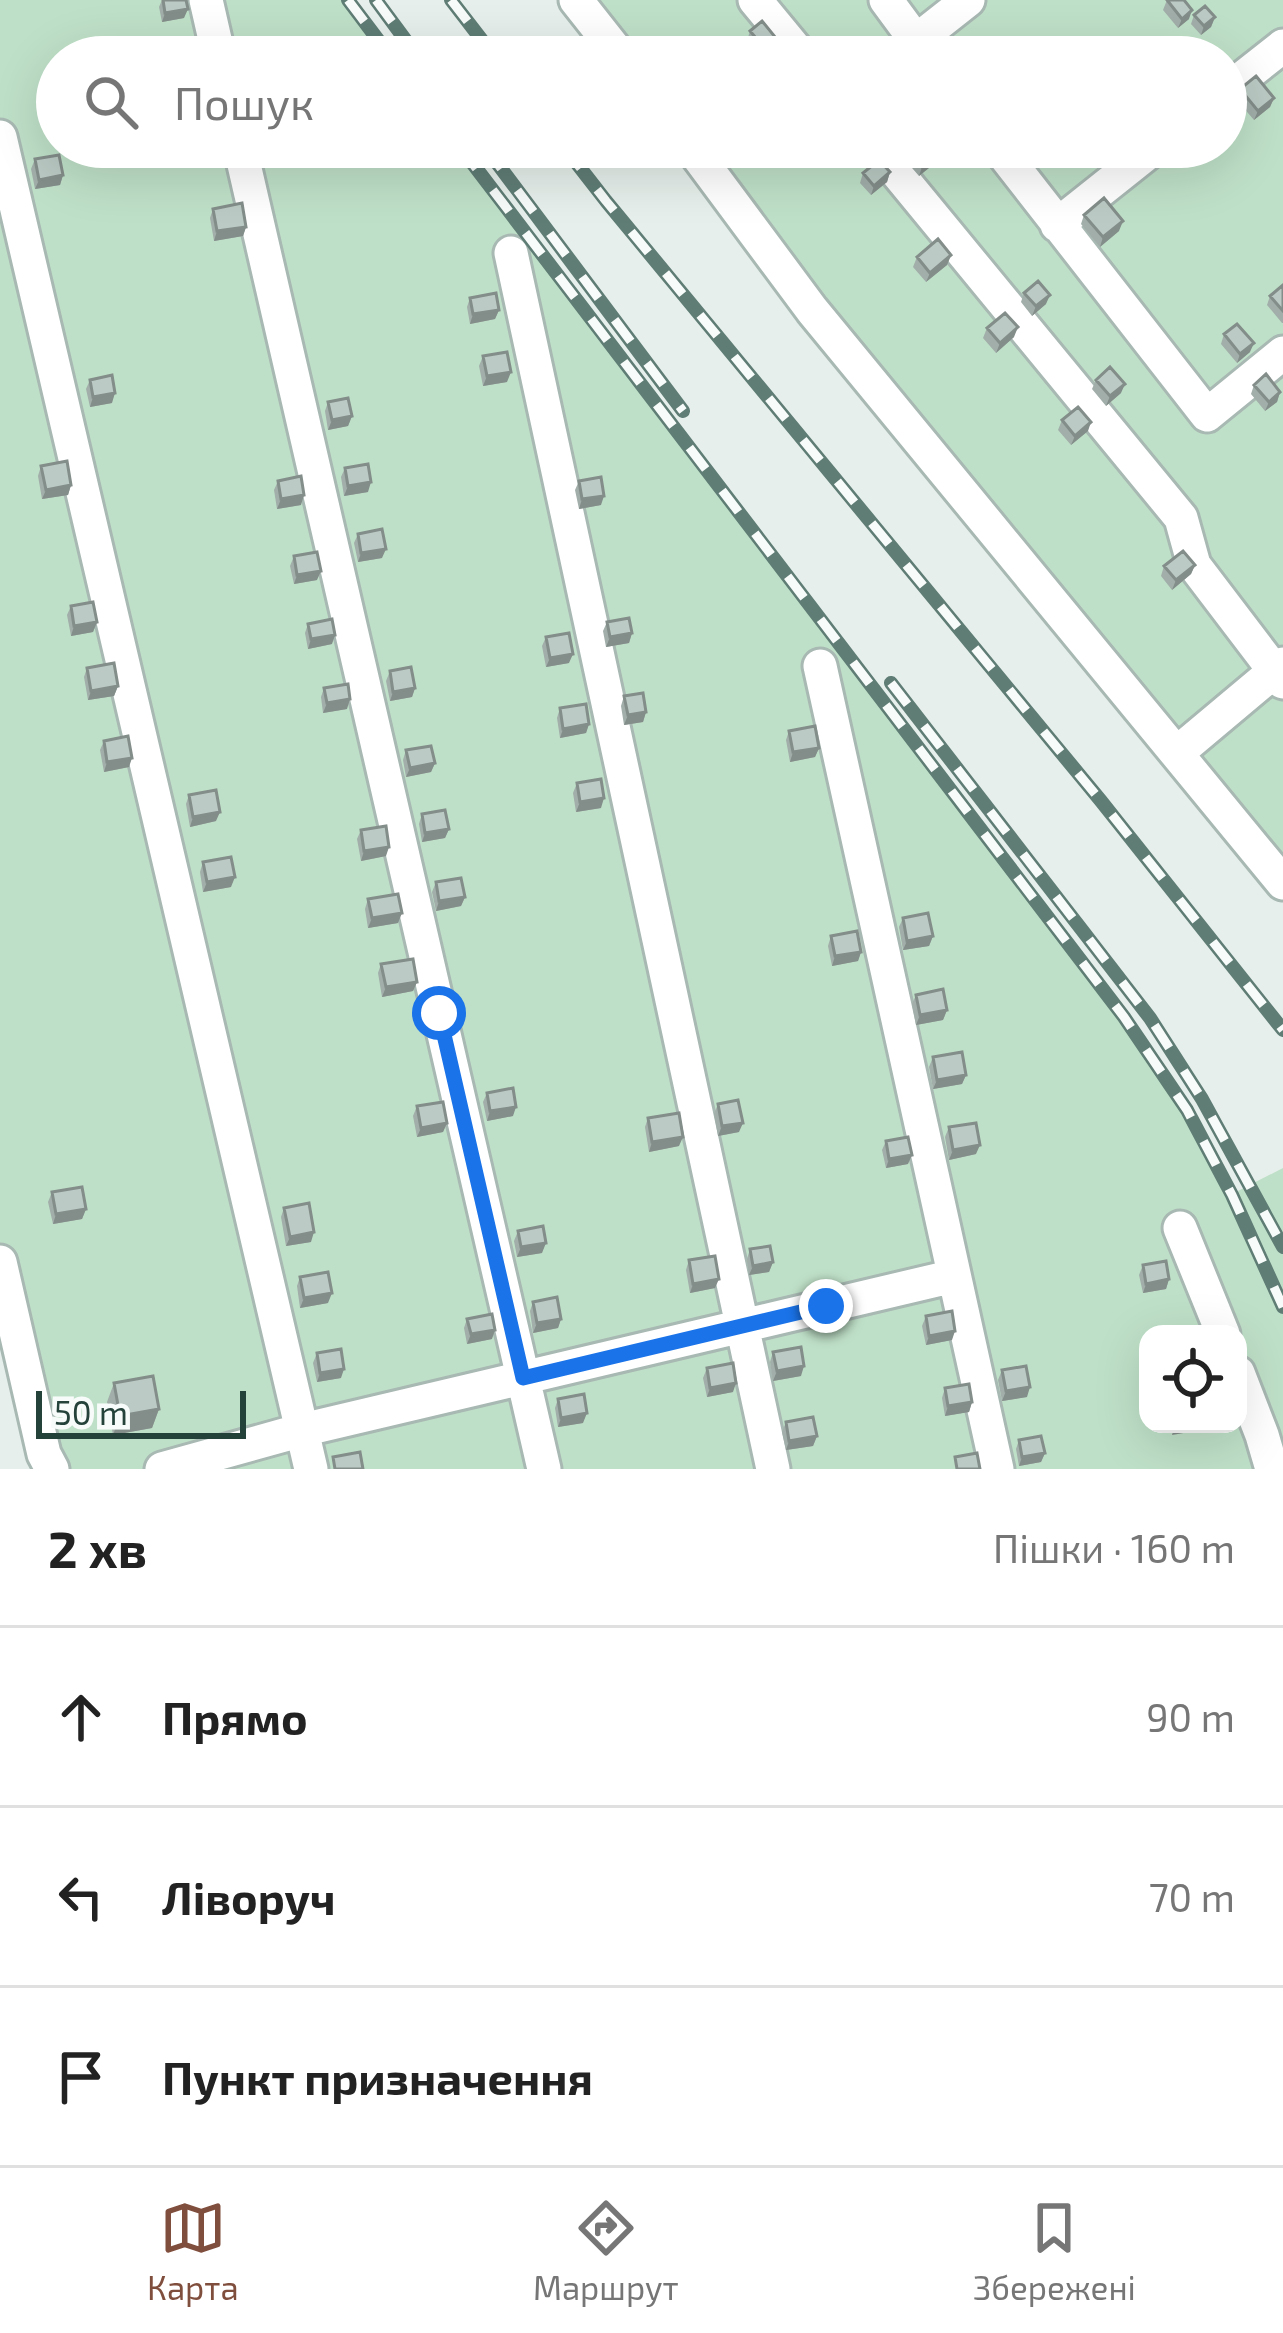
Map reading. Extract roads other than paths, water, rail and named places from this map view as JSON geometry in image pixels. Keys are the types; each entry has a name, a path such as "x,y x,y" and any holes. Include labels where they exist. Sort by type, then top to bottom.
{"street":[{"path":"206,0 214,36"},
{"path":"576,0 604,36"},
{"path":"755,0 785,36"},
{"path":"886,0 912,36"},
{"path":"934,36 968,0"},
{"path":"1247,74 1283,46"},
{"path":"0,137 311,1469"},
{"path":"245,168 544,1469"},
{"path":"707,168 825,326 1283,884"},
{"path":"893,168 1180,518 1194,565 1280,672 1177,753"},
{"path":"1014,168 1207,415 1283,353"},
{"path":"1057,224 1128,168"},
{"path":"511,253 773,1469"},
{"path":"820,666 997,1469"},
{"path":"1180,1228 1219,1325"},
{"path":"0,1262 44,1454 52,1469"},
{"path":"162,1469 302,1430 954,1276"},
{"path":"1247,1398 1272,1469"}],"railway":[{"path":"348,0 375,36"},
{"path":"376,0 403,36"},
{"path":"451,0 479,36"},
{"path":"476,168 1124,1017 1187,1110 1283,1307"},
{"path":"501,168 683,411"},
{"path":"580,168 1101,801 1283,1030"},
{"path":"891,683 1150,1018 1202,1099 1283,1247"}]}
